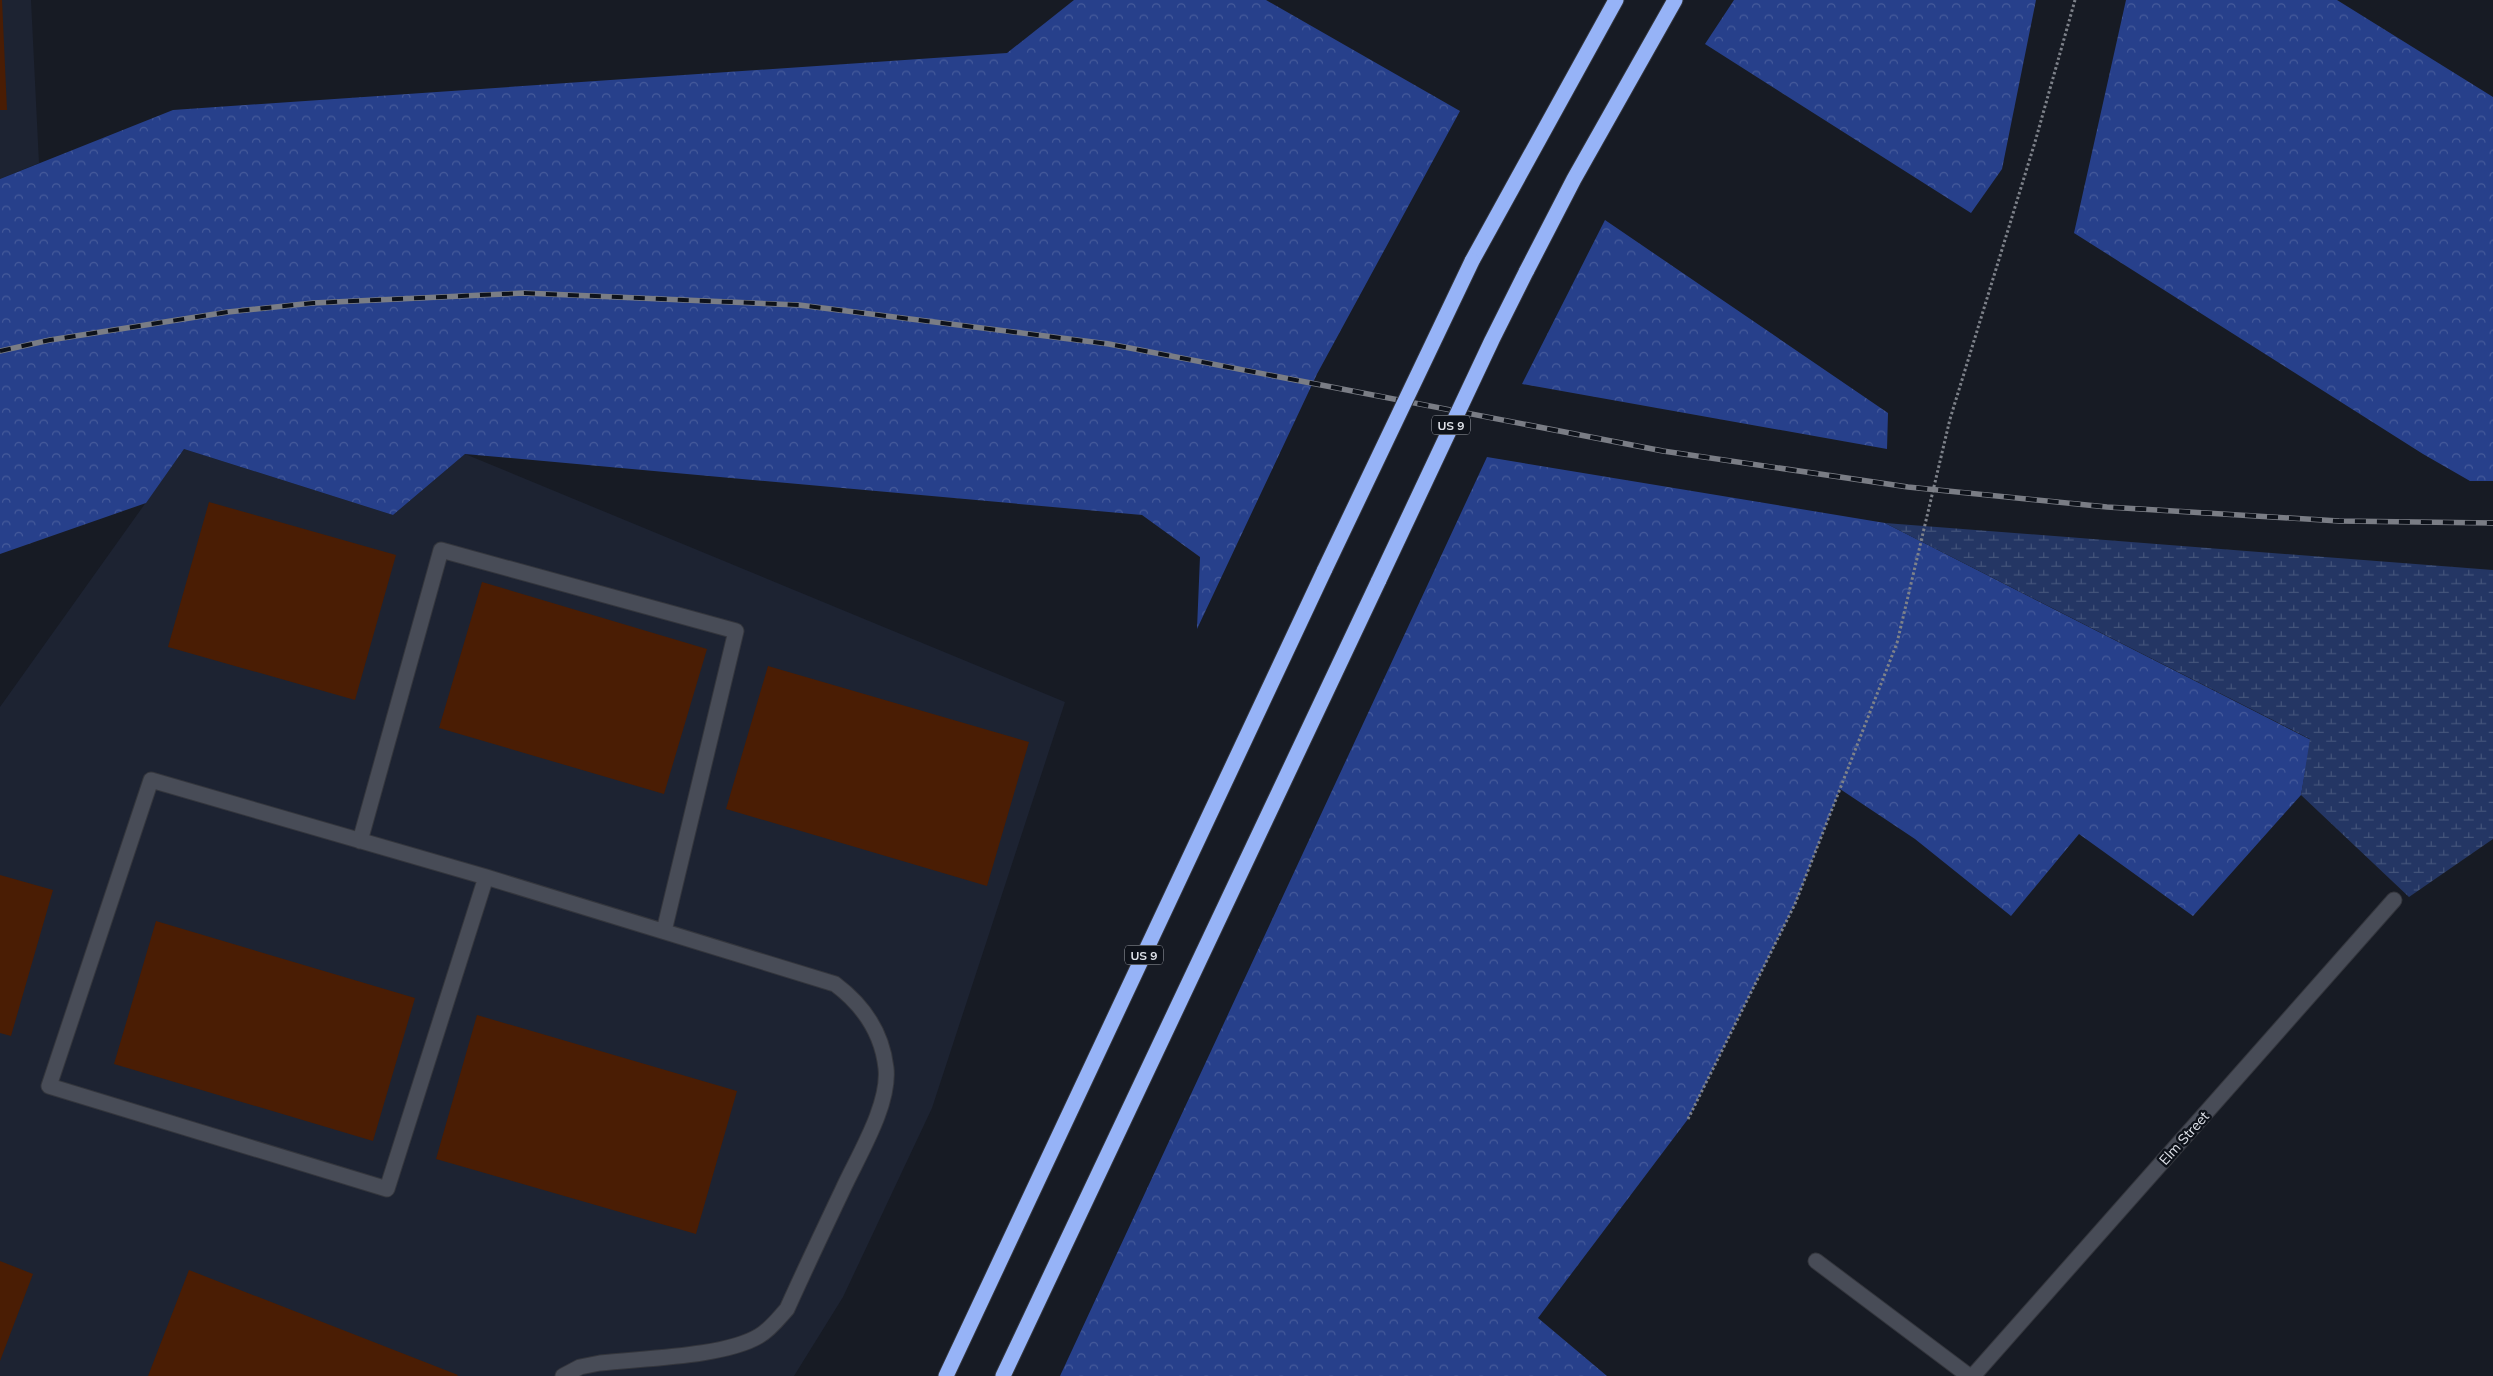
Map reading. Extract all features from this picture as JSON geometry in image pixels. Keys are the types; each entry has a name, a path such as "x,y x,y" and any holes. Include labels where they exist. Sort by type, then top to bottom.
{"highway":[{"name":"US 9","path":"946,1376 1325,568 1472,261 1616,0"},
{"name":"US 9","path":"1003,1376 1492,340 1574,179 1675,0"}],"street":[{"path":"360,841 441,550 736,631 664,931"},
{"path":"486,877 387,1189 49,1086 151,780 486,877 664,931 835,984 852,996 866,1012 876,1032 886,1070 885,1089 874,1122 791,1300 774,1325 758,1336 731,1348 600,1363 580,1367 562,1376"},
{"name":"Elm Street","path":"1973,1376 2394,900"},
{"path":"1816,1261 1969,1376"}],"path":[{"path":"1688,1119 1795,904 1897,643 1950,418 2035,142 2075,0"}],"shaded area":[{"path":"0,0 31,0 39,163 0,179"},
{"path":"184,449 393,515 465,454 1065,702 932,1108 843,1297 794,1376 0,1376 0,707"}],"green space":[{"path":"1074,0 1266,0 1460,111 1317,374 1197,629 1200,557 1142,515 465,454 393,515 184,449 146,503 0,554 0,179 173,110 1007,53"},
{"path":"1734,0 2036,0 2002,169 1971,213 1705,44"},
{"path":"2126,0 2337,0 2493,97 2493,481 2470,481 2423,454 2074,233"},
{"path":"1605,220 1888,413 1887,449 1522,384"},
{"path":"1487,457 1885,523 2311,740 2301,795 2193,916 2079,834 2011,916 1915,839 1840,789 1795,904 1688,1119 1538,1318 1607,1376 1060,1376"},
{"path":"1885,523 2493,570 2493,839 2409,897 2301,795 2310,739"}],"building":[{"path":"0,0 2,0 7,110 0,110"},
{"path":"209,502 396,555 355,700 168,647"},
{"path":"482,582 707,649 664,794 439,728"},
{"path":"768,666 1029,742 987,886 726,809"},
{"path":"0,875 53,890 11,1036 0,1033"},
{"path":"156,921 415,998 373,1141 114,1064"},
{"path":"477,1015 737,1091 696,1234 436,1159"},
{"path":"0,1261 33,1274 0,1361"},
{"path":"189,1270 458,1375 148,1376"}],"railway":[{"path":"0,351 50,340 228,312 313,303 524,293 799,305 1109,344 1663,451 1908,487 2107,507 2339,521 2493,523"}]}
